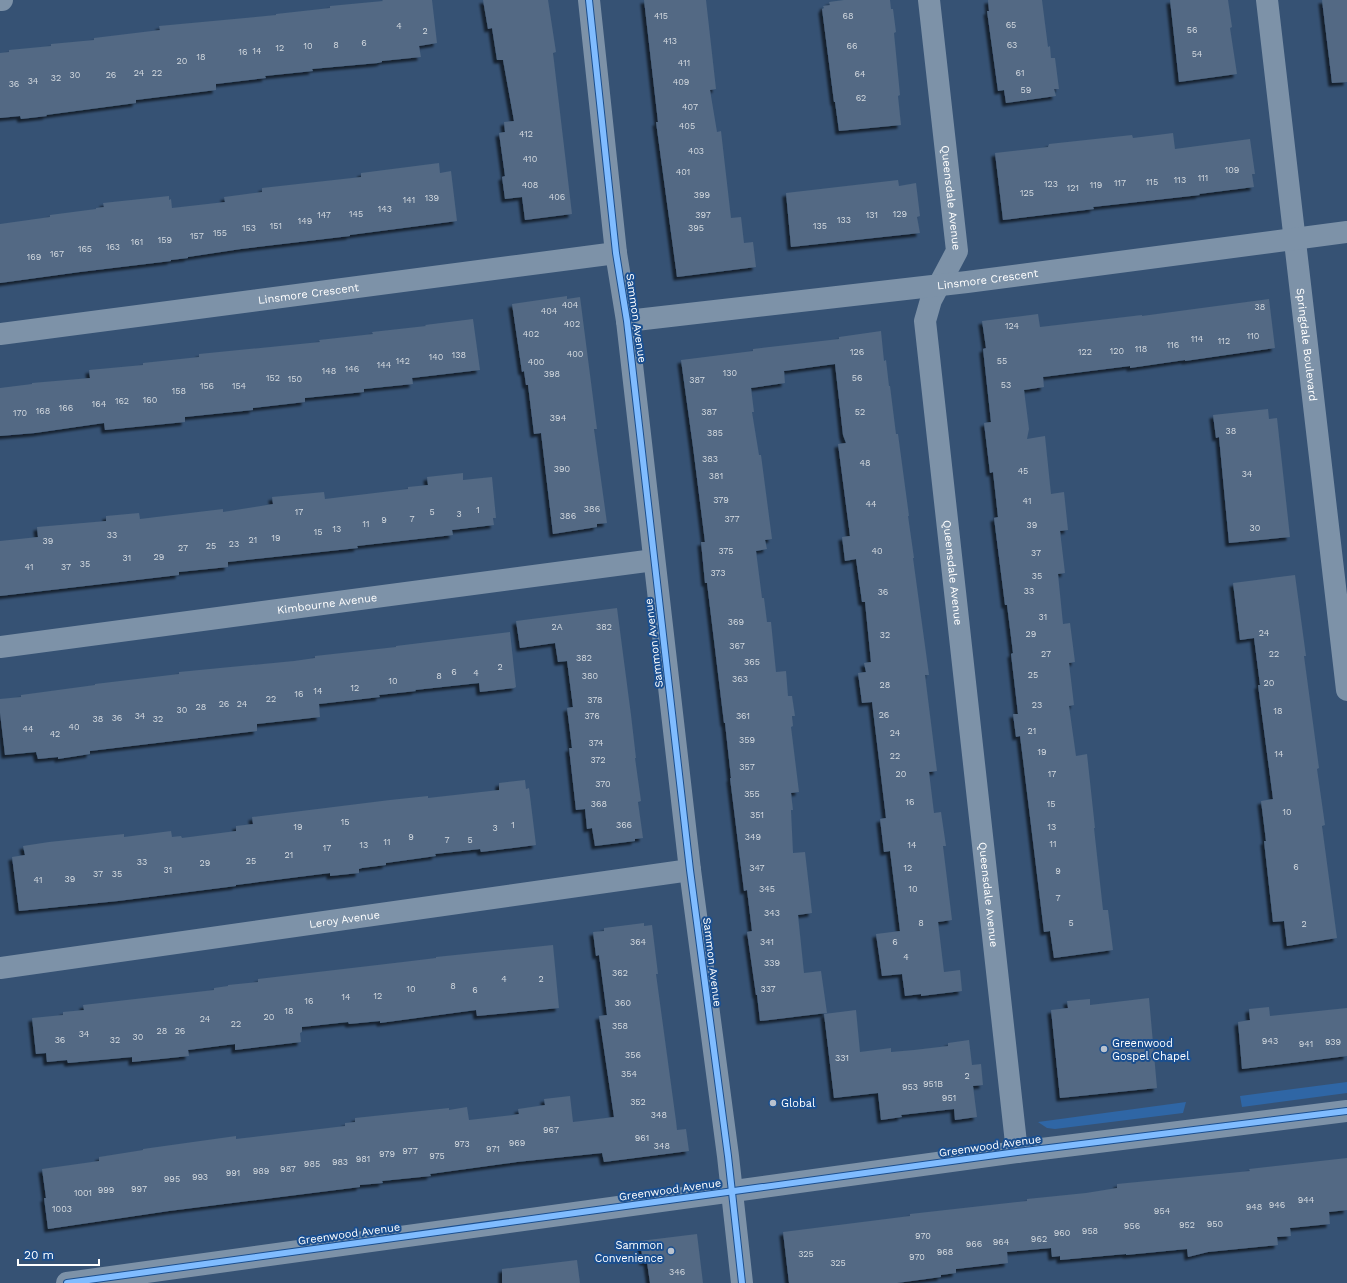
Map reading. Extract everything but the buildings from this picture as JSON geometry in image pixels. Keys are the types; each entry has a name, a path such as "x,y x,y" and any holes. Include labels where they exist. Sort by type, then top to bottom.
{"street":[{"name":"Sammon Avenue","path":"589,0 616,252 627,321 690,870 732,1192 742,1283"},
{"name":"Queensdale Avenue","path":"929,0 957,251 931,300 925,321 1017,1152"},
{"name":"Springdale Boulevard","path":"1267,0 1347,690"},
{"name":"Linsmore Crescent","path":"627,321 940,285 1347,232"},
{"name":"Linsmore Crescent","path":"0,334 616,252"},
{"name":"Kimbourne Avenue","path":"0,647 654,560"},
{"name":"Leroy Avenue","path":"0,968 690,870"},
{"name":"Greenwood Avenue","path":"67,1283 1017,1152 1347,1112"}],"shaded area":[{"path":"1347,1082 1347,1093 1242,1107 1240,1096"},
{"path":"1186,1102 1183,1113 1055,1129 1047,1128 1038,1122"}],"cycle path":[{"path":"589,0 616,253 627,321 690,870 728,1156 742,1283"},
{"path":"67,1283 1017,1152 1347,1111"}],"place":[{"name":"Greenwood Gospel Chapel","path":"1104,1049"},
{"name":"Global","path":"773,1103"},
{"name":"Sammon Convenience","path":"671,1251"}]}
